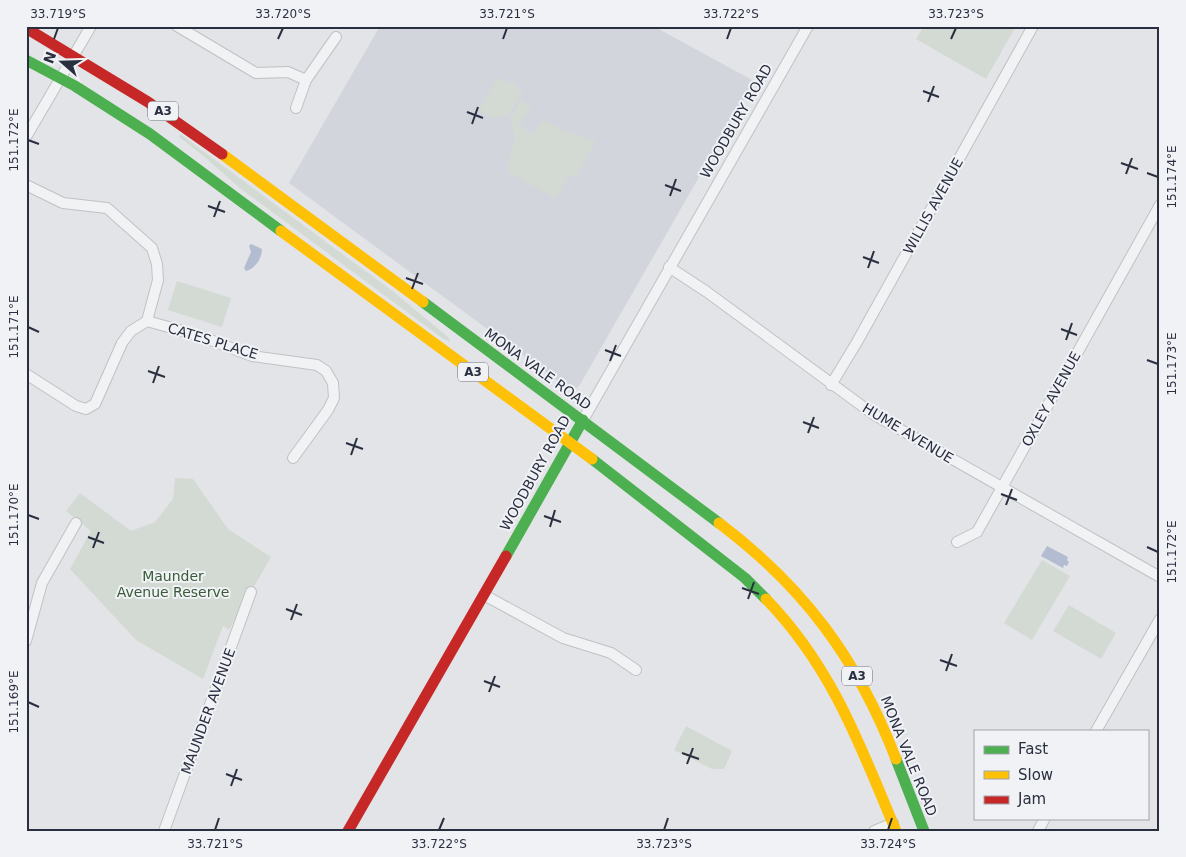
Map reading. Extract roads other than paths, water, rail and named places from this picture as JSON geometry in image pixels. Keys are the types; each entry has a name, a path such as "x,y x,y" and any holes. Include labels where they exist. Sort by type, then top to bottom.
{"main road":[{"name":"MONA VALE ROAD","path":"26,28 156,106 583,420 771,564 796,592 840,648 869,697 924,831"},
{"name":"A3","path":"26,60 60,78 150,134 376,302 570,442 721,557 764,595 802,642 826,676 857,738 894,827"},
{"name":"WOODBURY ROAD","path":"348,831 583,420"}],"street":[{"path":"26,137 91,26"},
{"path":"177,26 256,72 288,72 306,80"},
{"name":"WOODBURY ROAD","path":"583,420 808,26"},
{"name":"WILLIS AVENUE","path":"831,385 857,342 1033,26"},
{"path":"296,108 306,80 336,37"},
{"path":"26,185 63,203 107,208 152,248 158,264 158,280 147,321 131,331 122,342 95,404 86,409 76,406 26,374"},
{"name":"OXLEY AVENUE","path":"957,542 977,532 1160,205"},
{"name":"HUME AVENUE","path":"670,267 708,292 831,385 873,414 1160,577"},
{"name":"CATES PLACE","path":"147,321 200,336 252,356 317,365 326,371 333,383 334,398 328,410 293,458"},
{"path":"26,641 42,583 76,523"},
{"name":"MAUNDER AVENUE","path":"164,831 251,592"},
{"path":"484,595 563,638 611,653 636,670"},
{"path":"1097,730 1158,625"},
{"path":"874,831 894,827"}],"water":[{"path":"251,244 262,249 262,252 260,259 255,265 246,271 244,268 251,252 249,246"},
{"path":"1047,546 1068,557 1067,560 1069,562 1067,566 1064,565 1063,568 1041,556"}],"park label":[{"name":"Maunder Avenue Reserve","path":"173,584"}]}
